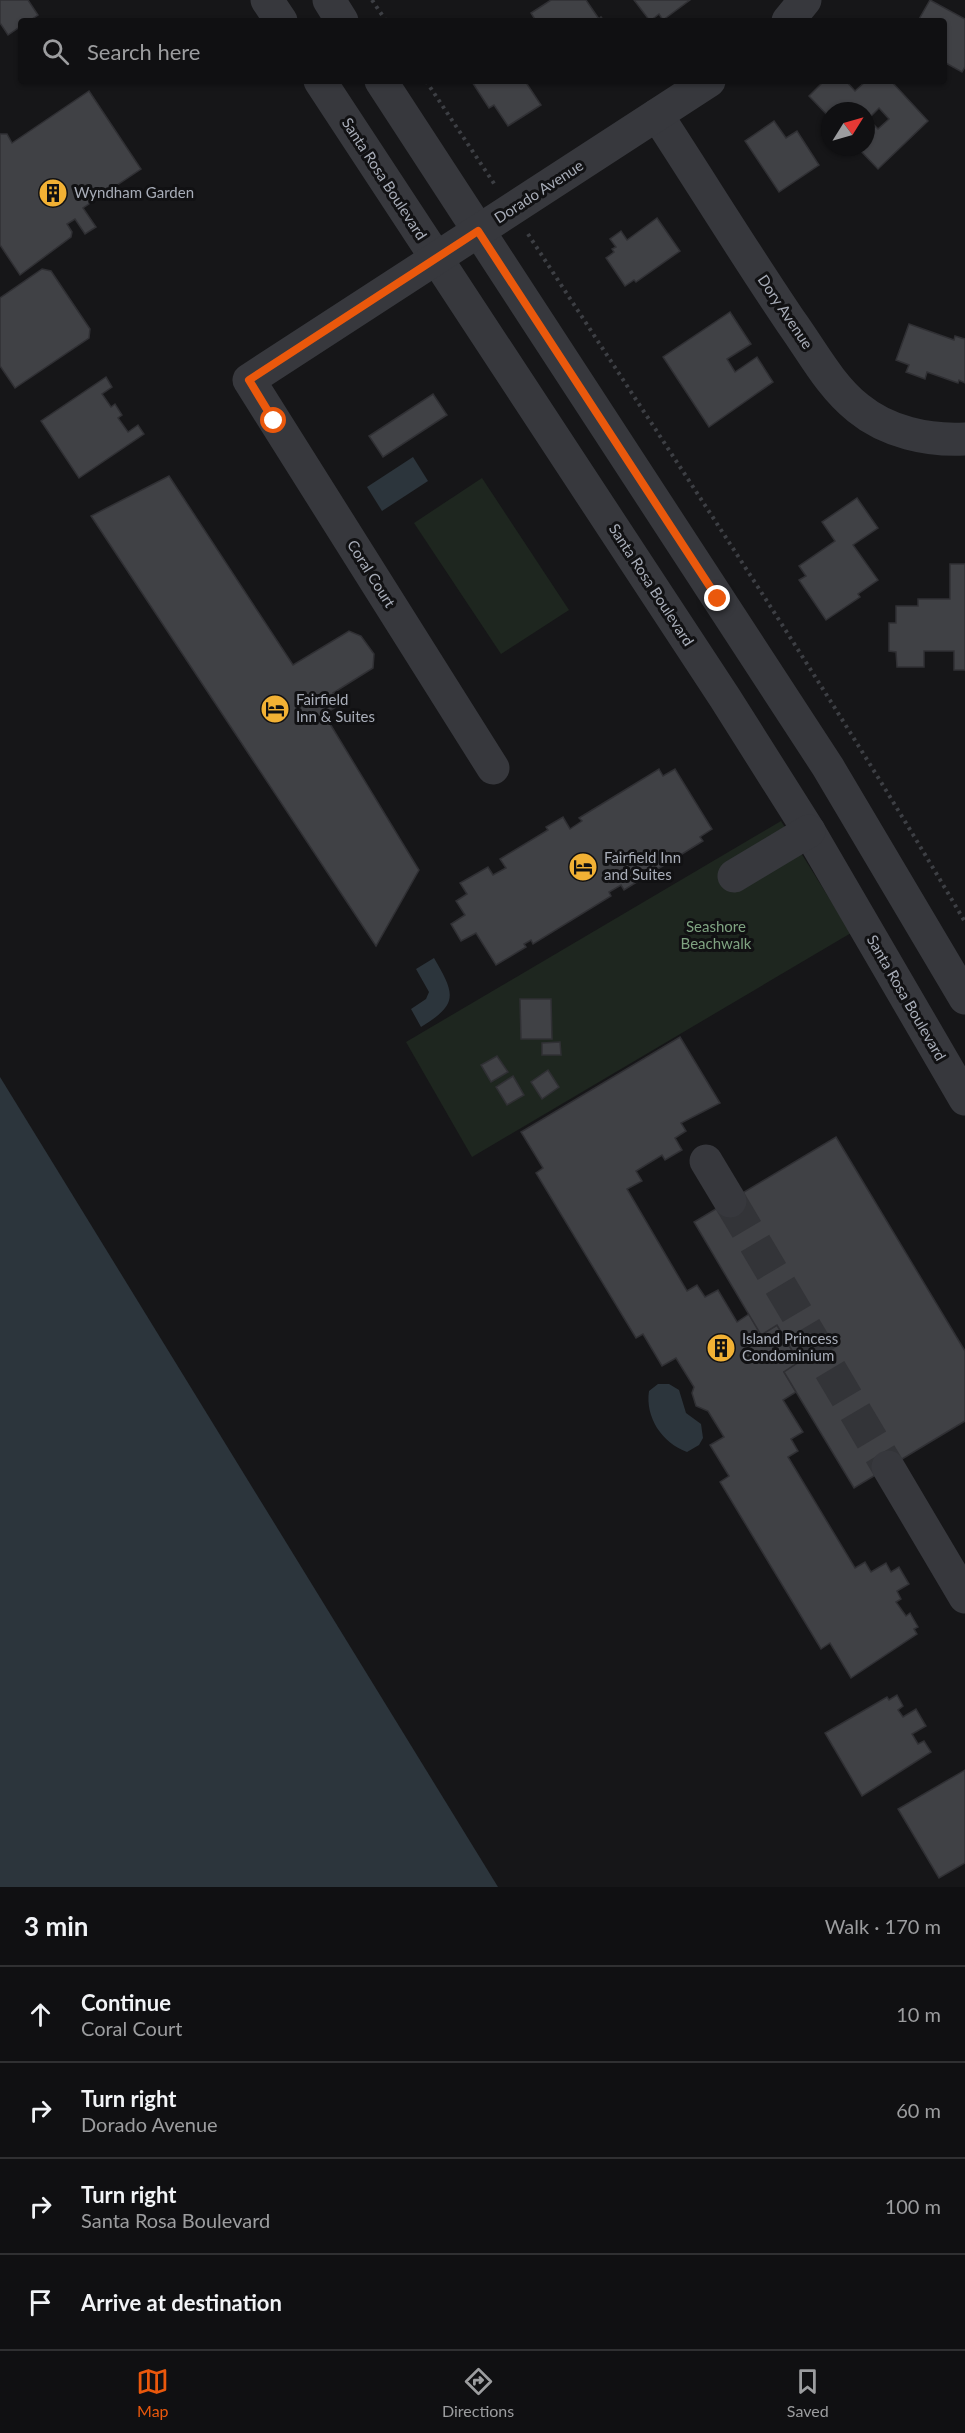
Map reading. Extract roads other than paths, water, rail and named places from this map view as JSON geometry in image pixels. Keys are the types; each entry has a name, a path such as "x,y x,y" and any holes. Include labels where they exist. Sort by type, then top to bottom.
{"street":[{"path":"267,0 279,18"},
{"path":"329,0 340,18"},
{"path":"790,18 804,0"},
{"name":"Santa Rosa Boulevard","path":"322,84 809,831 965,1100"},
{"path":"383,84 828,767 965,998"},
{"name":"Dorado Avenue","path":"249,380 704,84"},
{"name":"Dory Avenue","path":"657,115 764,281 835,385 858,409 886,426 930,439 965,439"},
{"name":"Coral Court","path":"249,380 493,768"},
{"path":"734,876 809,831"},
{"path":"830,867 873,842"},
{"path":"706,1161 730,1201"},
{"path":"888,1467 965,1597"}],"tunnel":[{"path":"730,1201 888,1467"}],"place":[{"name":"Wyndham Garden","path":"53,193"},
{"name":"Fairfield Inn & Suites","path":"275,709"},
{"name":"Fairfield Inn and Suites","path":"583,867"},
{"name":"Island Princess Condominium","path":"721,1348"}],"park label":[{"name":"Seashore Beachwalk","path":"716,936"}]}
